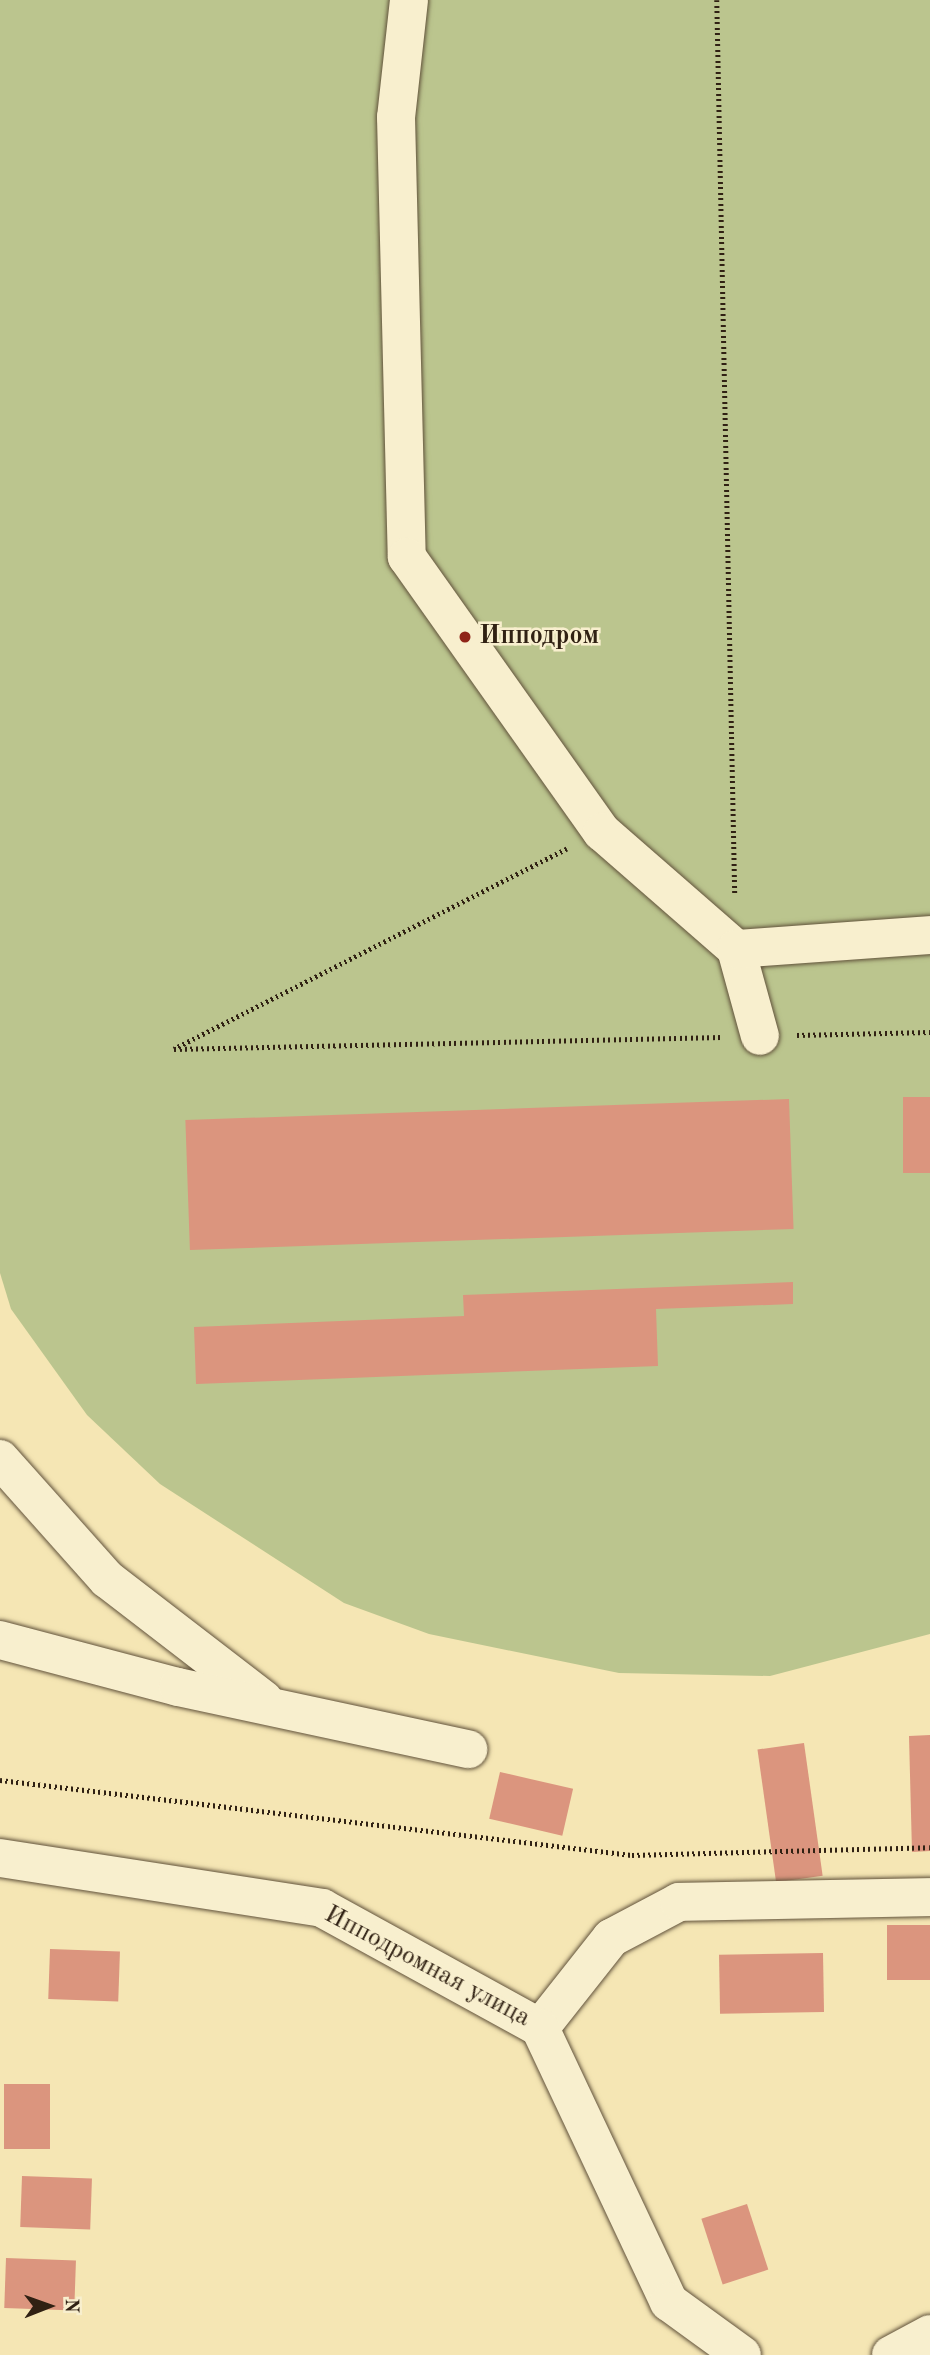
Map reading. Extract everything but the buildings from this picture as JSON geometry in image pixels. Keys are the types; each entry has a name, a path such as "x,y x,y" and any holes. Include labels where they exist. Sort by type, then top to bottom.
{"street":[{"path":"409,0 396,117 407,557 602,832 736,949 760,1036"},
{"path":"736,949 930,934"},
{"path":"0,1459 107,1579 274,1708"},
{"path":"2,1638 274,1708 468,1749"},
{"name":"Ипподромная улица","path":"0,1858 322,1908 540,2028 611,1938 679,1902 930,1896"},
{"path":"540,2028 669,2302 742,2355"},
{"path":"891,2355 930,2334"}],"path":[{"path":"717,0 736,949"},
{"path":"602,832 174,1049 930,1032"},
{"path":"0,1780 632,1855 930,1847"}],"green space":[{"name":"Ипподром","path":"0,0 930,0 930,1634 770,1676 619,1673 429,1634 344,1603 160,1484 87,1415 11,1309 0,1273"}],"place":[{"name":"Ипподром","path":"465,637"}]}
